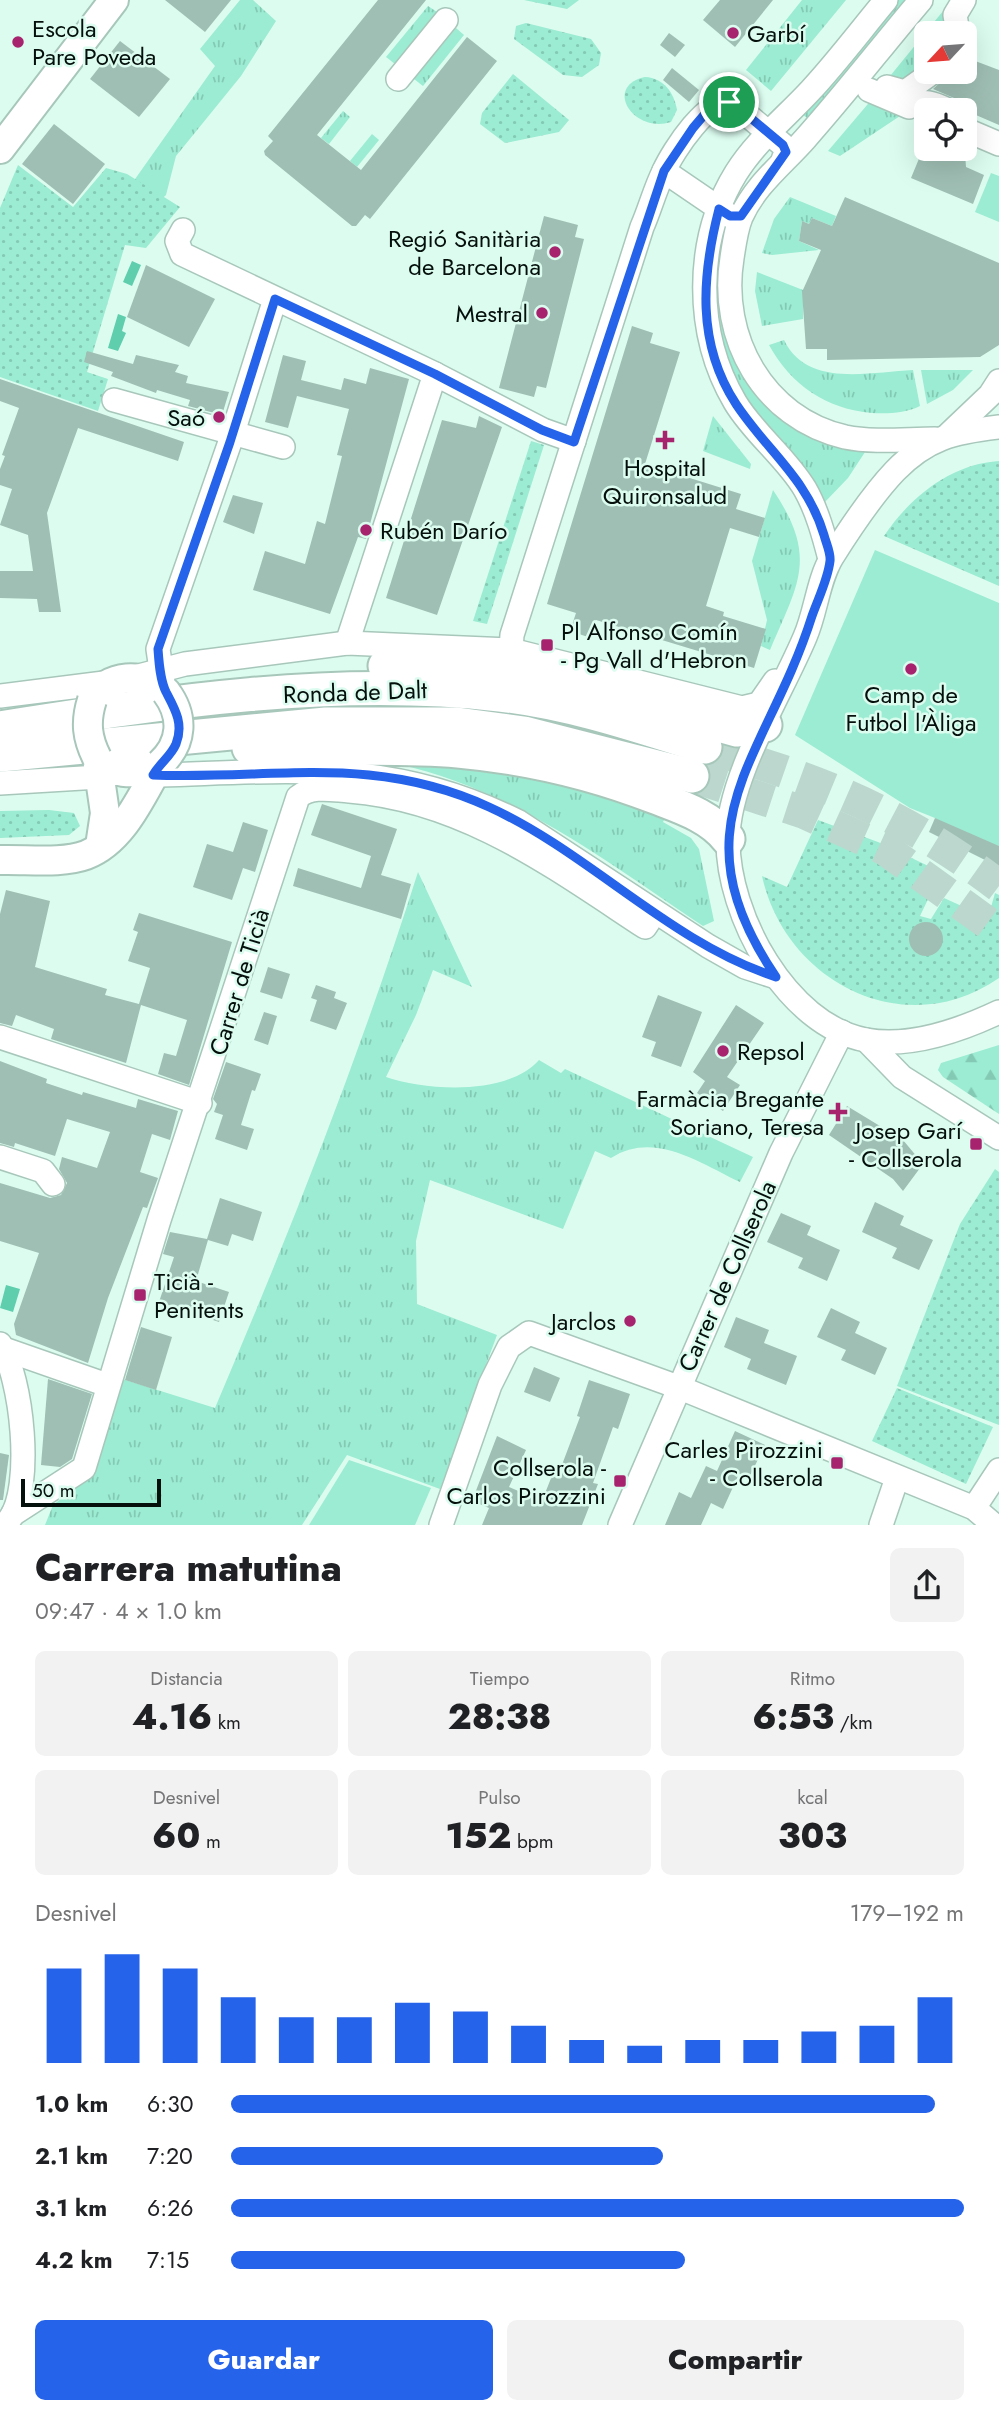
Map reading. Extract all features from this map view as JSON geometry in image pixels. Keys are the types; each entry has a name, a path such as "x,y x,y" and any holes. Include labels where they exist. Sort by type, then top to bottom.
{"highway":[{"path":"130,689 339,667 429,665 555,679 737,730 765,725"},
{"name":"Ronda de Dalt","path":"0,728 130,689 223,697 419,688 503,695 582,710 699,762 457,724 326,724 125,766 0,755"},
{"path":"125,766 315,751 429,750 514,758 567,769 644,792 696,813 716,826 728,839"}],"main road":[{"path":"0,149 114,0"},
{"path":"100,846 105,813 125,766 174,747 179,731 176,708 130,689 87,723 90,744 125,766"},
{"path":"0,860 76,857 100,846 121,829 125,766"}],"street":[{"path":"831,559 805,489 736,403 714,355 706,326 705,276 719,209 741,165 815,85 886,0"},
{"path":"921,0 805,139 759,188 741,216 731,266 729,304 734,329 744,356 763,386 799,417 827,431 864,440 942,436 999,427"},
{"path":"956,21 955,15 964,0"},
{"path":"398,79 446,20"},
{"path":"914,104 909,107 873,86 905,92 916,84"},
{"path":"511,650 512,635 664,171 710,108 725,101 733,103 786,148 783,160"},
{"path":"977,135 999,144"},
{"path":"664,171 730,216 741,216"},
{"path":"183,230 177,241 182,254 435,374 542,430 574,442"},
{"path":"130,689 158,649 233,432 275,299"},
{"path":"347,643 435,374"},
{"path":"999,381 990,396 895,472 831,559 806,635 765,725 734,804 728,839 736,902 749,934 776,977 802,1004 842,1032 866,1040 924,1037 954,1030 999,1012"},
{"path":"114,400 283,447"},
{"path":"0,696 130,689 347,643 511,650 742,708 759,704 806,635"},
{"path":"0,783 125,766 325,771 369,774 421,784 486,805 519,822 655,912 745,967 776,977"},
{"name":"Carrer de Ticià","path":"9,1520 84,1468 107,1385 200,1103 294,802 309,790 393,797 443,810 522,846 645,927 655,912"},
{"name":"Carrer de Collserola","path":"620,1525 804,1102 842,1032"},
{"path":"0,1037 200,1103"},
{"path":"866,1040 902,1077 999,1138"},
{"path":"0,1157 43,1171 53,1184"},
{"path":"441,1525 490,1385 509,1347 529,1333 678,1387 974,1507 994,1525"},
{"path":"2,1347 107,1385"},
{"path":"2,1347 18,1395 23,1437 9,1520"},
{"path":"974,1507 999,1470"},
{"path":"881,1525 897,1478"}],"green space":[{"path":"240,0 253,0 276,21 241,76 176,156 166,195 108,251 98,232 54,228 128,189 215,66 200,49"},
{"path":"524,0 579,0 567,9"},
{"path":"802,0 846,0 771,91 746,70"},
{"path":"896,0 907,0 808,119 801,113"},
{"path":"952,0 952,21 935,21"},
{"path":"428,6 437,12 395,64 386,57"},
{"path":"526,23 591,39 601,53 599,65 582,77 563,75 514,39 516,26"},
{"path":"456,28 464,35 423,86 414,79"},
{"path":"914,47 914,79 906,85 886,81"},
{"path":"513,74 569,120 559,132 505,143 480,124 482,113"},
{"path":"645,77 658,80 671,92 677,110 671,122 657,124 645,121 628,107 626,90 632,82"},
{"path":"873,98 906,112 840,156 828,151"},
{"path":"343,111 350,117 329,144 321,138"},
{"path":"372,134 379,140 357,167 350,161"},
{"path":"18,165 73,207 106,168 127,174 180,207 146,248 125,245 87,372 108,379 98,411 0,377 0,208"},
{"path":"991,173 999,176 999,222 975,212"},
{"path":"790,197 836,216 832,226 812,218 809,224 802,221 799,241 819,250 772,255 762,253 774,219"},
{"path":"720,242 726,244 741,368 867,449 848,478 824,503 749,403 729,365 718,326 716,305"},
{"path":"757,272 803,290 803,319 762,326 755,291"},
{"path":"784,340 794,355 823,371 859,374 913,370 920,406 897,412 872,413 855,411 825,400 799,383 769,345"},
{"path":"921,370 973,370 953,390 927,404"},
{"path":"713,416 751,464 750,469 703,451"},
{"path":"531,441 544,445 487,624 473,621"},
{"path":"999,461 999,586 884,536 906,508 933,485 964,468"},
{"path":"773,490 796,534 799,570 796,587 770,650 761,646 767,620 752,561"},
{"name":"Camp de Futbol l'Àliga","path":"875,550 999,603 999,867 935,818 910,808 795,735"},
{"path":"485,762 667,814 663,822 691,838 699,849 714,921 703,926 558,830 482,791 398,764"},
{"path":"49,810 74,813 80,826 69,835 0,838 0,811"},
{"path":"818,820 878,842 941,872 920,916 931,919 944,898 988,918 995,893 999,895 999,978 962,997 925,1005 888,1002 854,991 822,972 795,946 775,913 762,876 787,887"},
{"path":"418,872 472,987 433,970 416,1015 386,1077 444,1087 487,1085 525,1072 539,1060 561,1073 565,1069 753,1157 740,1182 677,1152 660,1148 627,1150 611,1158 595,1151 563,1229 430,1180 416,1241 417,1304 497,1335 440,1489 347,1455 302,1525 45,1525 53,1505 84,1481 119,1378 215,1408 323,1143"},
{"path":"999,1045 999,1114 943,1077 938,1070 941,1063"},
{"path":"995,1169 999,1172 999,1425 897,1386 960,1224"},
{"path":"897,1388 993,1427 966,1484 872,1441"},
{"path":"349,1460 431,1488 415,1525 309,1525"}],"shaded area":[{"path":"132,261 141,265 132,286 123,282"},
{"path":"118,314 126,317 122,331 126,333 118,351 108,348"},
{"path":"6,1285 20,1289 13,1312 0,1308"}],"building":[{"path":"165,0 231,0 205,32"},
{"path":"378,0 426,0 317,135 361,170 467,37 497,61 370,219 365,215 356,226 352,226 265,155 264,151 273,141 268,136"},
{"name":"Garbí","path":"720,0 773,0 735,47 703,20"},
{"path":"669,33 685,45 675,57 660,45"},
{"path":"120,41 170,79 139,117 90,79"},
{"path":"977,62 999,70 999,125 977,115 977,98 954,98 933,89 939,84 977,84"},
{"path":"672,68 699,90 689,102 663,80"},
{"path":"54,124 105,164 73,204 22,164"},
{"path":"918,161 966,161 966,167 984,175 973,204 911,178"},
{"path":"845,197 999,263 999,345 980,357 827,360 827,349 806,349 802,292 821,250 799,241 802,221 809,224 812,218 832,226"},
{"name":"Mestral","path":"544,216 578,225 575,237 584,239 546,388 537,386 534,397 499,388"},
{"path":"146,265 215,299 189,347 127,317"},
{"path":"632,326 653,333 650,343 680,352 645,464 741,494 736,509 765,518 759,537 730,528 706,606 724,612 723,616 766,629 754,668 596,620 591,638 570,631 576,613 547,604"},
{"path":"87,351 133,364 136,355 179,365 175,372 188,376 186,383 229,392 222,415 188,406 190,400 157,390 156,393 111,376 113,372 84,362"},
{"path":"283,355 306,361 301,380 341,390 344,378 366,384 370,368 409,379 366,539 358,537 330,614 253,590 265,551 305,564 317,521 325,524 342,456 337,455 349,409 297,396 288,428 265,422"},
{"path":"0,379 184,442 178,461 78,428 47,513 61,612 39,612 37,599 0,598 0,571 33,571 28,535 0,525 12,489 0,485 0,469 5,456 2,455 19,408 0,401"},
{"path":"479,416 502,427 437,615 386,598 442,420 476,428"},
{"path":"233,495 263,503 254,534 223,522"},
{"path":"322,804 397,829 381,875 411,884 401,919 293,886 298,868 361,888 371,856 311,835"},
{"path":"935,818 999,846 999,867 929,832"},
{"path":"243,822 268,830 255,872 243,868 232,900 193,887 207,844 233,852"},
{"path":"6,890 50,901 35,967 107,989 105,995 139,1004 150,968 128,961 138,932 133,930 139,913 232,942 189,1085 158,1074 164,1053 176,1056 187,1020 141,1005 126,1063 51,1039 54,1029 16,1015 12,1026 0,1023 0,914"},
{"path":"926,922 938,927 943,939 938,951 926,956 914,951 909,939 914,927"},
{"path":"268,967 290,974 282,999 260,992"},
{"path":"316,985 336,992 334,998 347,1003 336,1030 310,1021 317,1000 311,998"},
{"path":"658,995 702,1012 681,1067 651,1056 656,1042 642,1037"},
{"path":"736,1005 764,1023 727,1077 740,1085 723,1111 697,1093 705,1081 693,1072"},
{"path":"264,1012 277,1016 268,1045 254,1040"},
{"path":"0,1061 47,1079 46,1083 82,1095 83,1092 136,1108 138,1099 178,1111 170,1140 152,1134 140,1172 158,1178 147,1208 143,1207 108,1298 88,1363 16,1335 14,1324 39,1253 0,1241 0,1183 50,1198 61,1195 67,1183 59,1169 62,1157 97,1168 110,1132 67,1119 55,1156 15,1143 14,1147 0,1143"},
{"path":"226,1062 261,1074 255,1091 252,1090 241,1125 254,1129 247,1150 215,1139 223,1115 214,1112 217,1104 213,1099"},
{"path":"847,1106 903,1140 923,1164 903,1191 893,1179 829,1135"},
{"path":"220,1198 262,1212 253,1241 232,1234 228,1246 208,1240 196,1281 229,1292 219,1322 159,1302 174,1257 163,1254 170,1232 207,1239"},
{"path":"875,1202 904,1216 900,1225 933,1240 919,1270 892,1258 897,1248 862,1232"},
{"path":"781,1213 811,1226 807,1235 840,1250 827,1281 798,1268 803,1258 767,1242"},
{"path":"831,1308 860,1322 855,1333 887,1348 875,1375 841,1360 846,1350 817,1337"},
{"path":"736,1317 769,1330 764,1343 797,1356 786,1385 747,1369 751,1359 724,1347"},
{"path":"141,1327 172,1337 156,1390 125,1380"},
{"path":"534,1367 560,1378 550,1402 524,1392"},
{"path":"48,1379 92,1394 72,1459 60,1467 41,1465"},
{"path":"589,1380 630,1394 618,1429 613,1427 593,1483 598,1484 582,1525 482,1525 489,1508 472,1501 497,1436 526,1450 509,1487 542,1501 555,1468 560,1470 580,1417 577,1416"},
{"path":"735,1431 765,1445 749,1478 739,1474 723,1509 711,1503 701,1525 665,1525 679,1492 691,1498 706,1466 717,1471"},
{"path":"0,1453 9,1455 3,1500 0,1500"}],"tunnel":[{"path":"705,747 786,772 859,802 928,838 999,886"},
{"path":"692,776 803,812 885,849 999,931"}],"place":[{"name":"Garbí","path":"733,33"},
{"name":"Escola Pare Poveda","path":"18,42"},
{"name":"Regió Sanitària de Barcelona","path":"555,252"},
{"name":"Mestral","path":"542,313"},
{"name":"Saó","path":"219,417"},
{"name":"Hospital Quironsalud","path":"665,440"},
{"name":"Rubén Darío","path":"366,530"},
{"name":"Pl Alfonso Comín - Pg Vall d'Hebron","path":"547,645"},
{"name":"Camp de Futbol l'Àliga","path":"911,669"},
{"name":"Repsol","path":"723,1051"},
{"name":"Farmàcia Bregante Soriano, Teresa","path":"838,1112"},
{"name":"Josep Garí - Collserola","path":"976,1144"},
{"name":"Ticià - Penitents","path":"140,1295"},
{"name":"Jarclos","path":"630,1321"},
{"name":"Carles Pirozzini - Collserola","path":"837,1463"},
{"name":"Collserola - Carlos Pirozzini","path":"620,1481"}],"route":[{"path":"720,102 729,102 783,145 786,152 783,160 759,188 741,216 730,216 719,209 705,276 706,326 718,367 736,403 805,489 831,559 806,635 748,762 729,825 731,881 736,902 749,934 776,977 745,967 708,946 519,822 486,805 447,792 395,778 308,770 153,775 174,747 179,731 176,708 166,692 160,669 158,649 230,442 275,299 435,374 542,430 574,442 642,228 664,171 710,108 720,102"}]}
